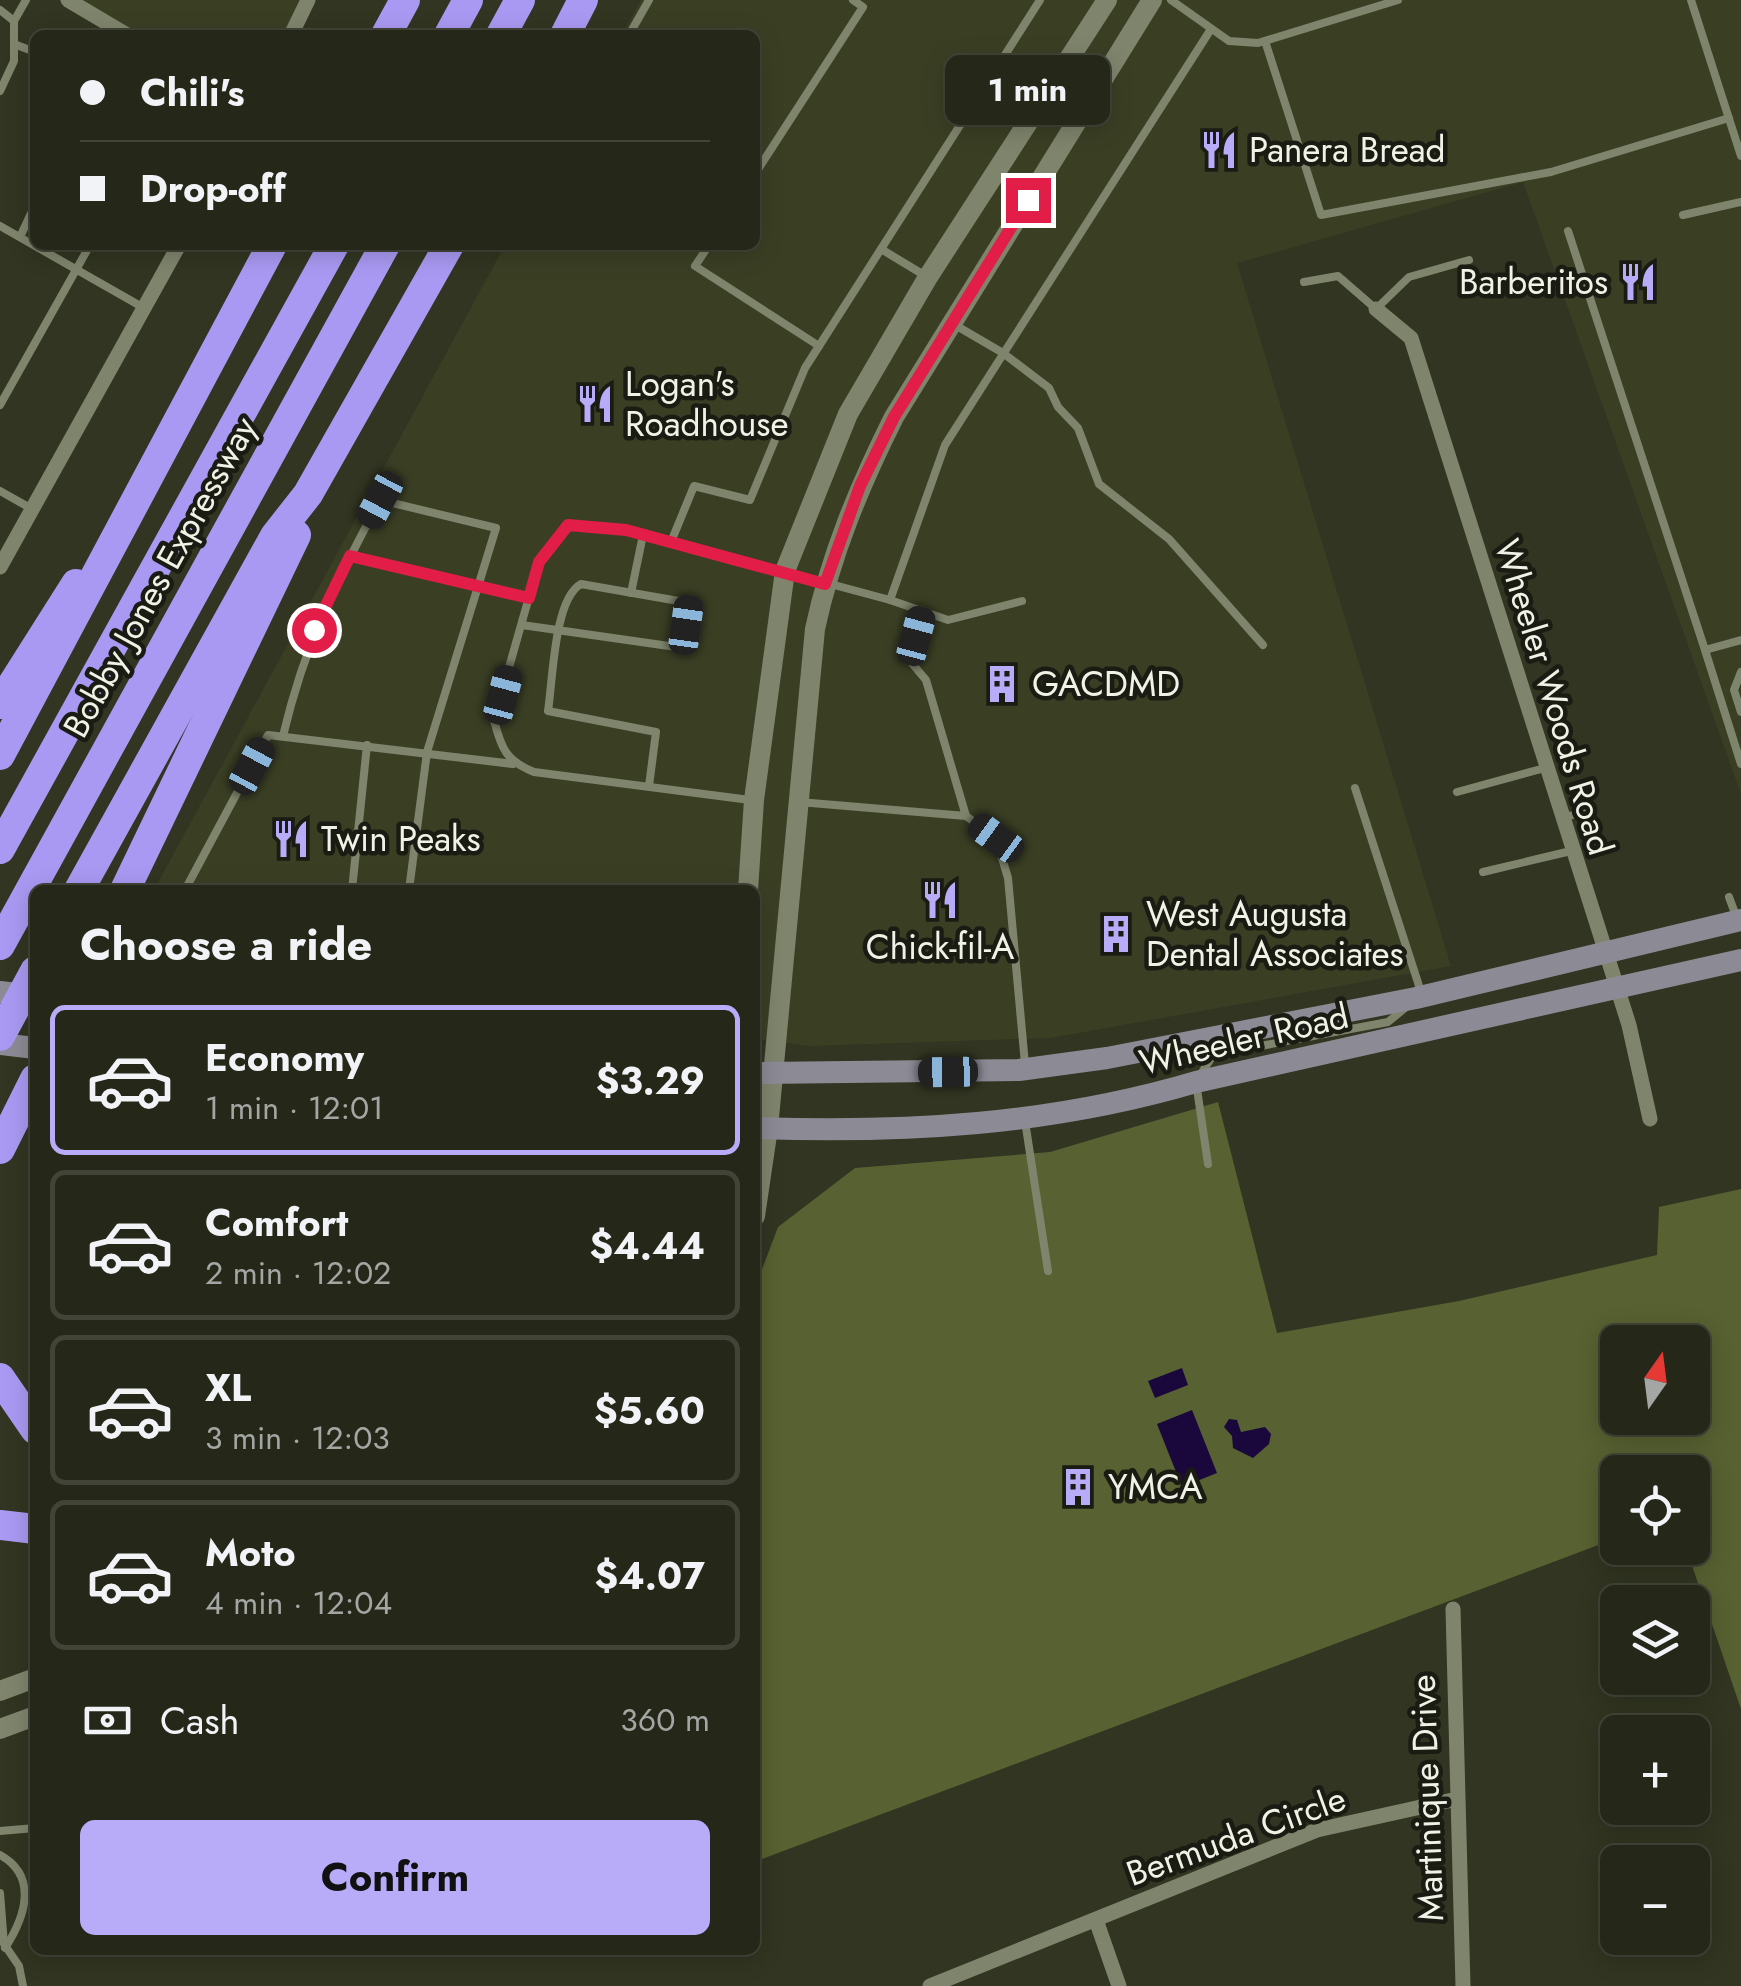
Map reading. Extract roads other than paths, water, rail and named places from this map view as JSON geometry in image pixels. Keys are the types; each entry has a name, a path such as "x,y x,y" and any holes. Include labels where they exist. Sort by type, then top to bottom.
{"highway":[{"path":"389,30 405,0"},
{"path":"452,30 468,0"},
{"path":"505,30 520,0"},
{"path":"568,30 583,0"},
{"name":"Bobby Jones Expressway","path":"0,754 269,250"},
{"name":"Bobby Jones Expressway","path":"0,849 331,250"},
{"name":"Bobby Jones Expressway","path":"33,885 382,250"},
{"path":"81,885 275,536 308,494 446,250"},
{"path":"127,885 246,633 293,546 308,494"},
{"path":"0,704 51,618 121,522"},
{"name":"Bobby Jones Expressway","path":"0,945 30,890"},
{"path":"0,1036 30,980"},
{"path":"0,1149 30,1089"},
{"path":"0,1378 30,1422"},
{"path":"0,1508 30,1511"},
{"path":"0,1525 30,1529"}],"main road":[{"name":"Wheeler Road","path":"763,1074 1026,1069 1108,1058 1419,997 1739,920"},
{"name":"Wheeler Road","path":"762,1128 873,1131 1025,1121 1120,1104 1196,1082 1741,960"},
{"path":"0,992 30,995"},
{"path":"0,1044 30,1047"}],"street":[{"path":"68,0 119,30"},
{"path":"293,30 308,0"},
{"path":"748,885 754,800 785,571 848,414 928,277 1107,0"},
{"path":"760,1153 763,1074 799,802 815,629 825,584 860,486 894,417 1152,0"},
{"path":"0,567 175,250"},
{"name":"Wheeler Woods Road","path":"1376,309 1411,338 1616,991 1650,1118"},
{"name":"Martinique Drive","path":"1452,1609 1463,1986"},
{"path":"0,1691 30,1680"},
{"path":"0,1729 30,1718"},
{"name":"Bermuda Circle","path":"930,1986 1318,1830 1457,1799"},
{"name":"Bermuda Circle","path":"1096,1920 1119,1986"}],"lane":[{"path":"0,91 14,62 14,21 26,0"},
{"path":"631,30 648,0"},
{"path":"760,166 863,7 853,0"},
{"path":"672,542 694,486 750,500 805,368 1040,0"},
{"path":"1171,0 1229,41 1264,41 1398,0"},
{"path":"1691,0 1741,156"},
{"path":"0,10 14,21"},
{"path":"890,600 945,444 1211,29"},
{"path":"1264,41 1321,215 1551,172 1729,118"},
{"path":"14,44 30,50"},
{"path":"1683,215 1741,202"},
{"path":"20,237 30,216"},
{"path":"0,226 30,243"},
{"path":"1568,231 1741,764"},
{"path":"881,248 928,277"},
{"path":"43,250 144,308"},
{"path":"0,405 87,250"},
{"path":"706,250 695,266 819,346"},
{"path":"1304,282 1338,276 1376,309 1410,277 1470,260"},
{"path":"951,323 1003,352 1049,388 1058,407 1078,428 1099,484 1169,538 1263,645"},
{"path":"0,490 32,509"},
{"path":"283,736 300,664 380,500 496,528 427,752 410,885"},
{"path":"513,764 500,746 494,720 539,562 568,525 593,524 644,534 890,600 948,620 1022,601"},
{"path":"631,593 644,534"},
{"path":"350,556 529,598"},
{"path":"522,625 559,632 683,648 690,603 581,584 569,591 559,632 548,710 656,732 649,786"},
{"path":"923,611 910,661 926,680 966,816"},
{"path":"1705,650 1741,640"},
{"path":"1741,672 1734,690 1741,712"},
{"path":"189,885 268,735 427,752 513,764 547,774 754,800"},
{"path":"353,885 367,745"},
{"path":"1457,792 1545,768"},
{"path":"1208,1164 1196,1082 1213,1055 1388,1022 1419,997 1354,788"},
{"path":"799,802 966,816 996,838 1008,878 1026,1069"},
{"path":"1561,818 1592,810"},
{"path":"1483,872 1571,851"},
{"path":"1729,896 1739,920"},
{"path":"1025,1121 1048,1271"},
{"path":"0,1831 30,1828"},
{"path":"0,1854 14,1863 25,1880 20,1920 5,1948"},
{"path":"0,1893 5,1948 19,1966 24,1986"}],"place":[{"name":"Panera Bread","path":"1219,150"},
{"name":"Barberitos","path":"1638,282"},
{"name":"Logan's Roadhouse","path":"595,404"},
{"name":"GACDMD","path":"1002,684"},
{"name":"Twin Peaks","path":"291,839"},
{"name":"Chick-fil-A","path":"940,900"},
{"name":"West Augusta Dental Associates","path":"1116,934"},
{"name":"YMCA","path":"1078,1487"}]}
